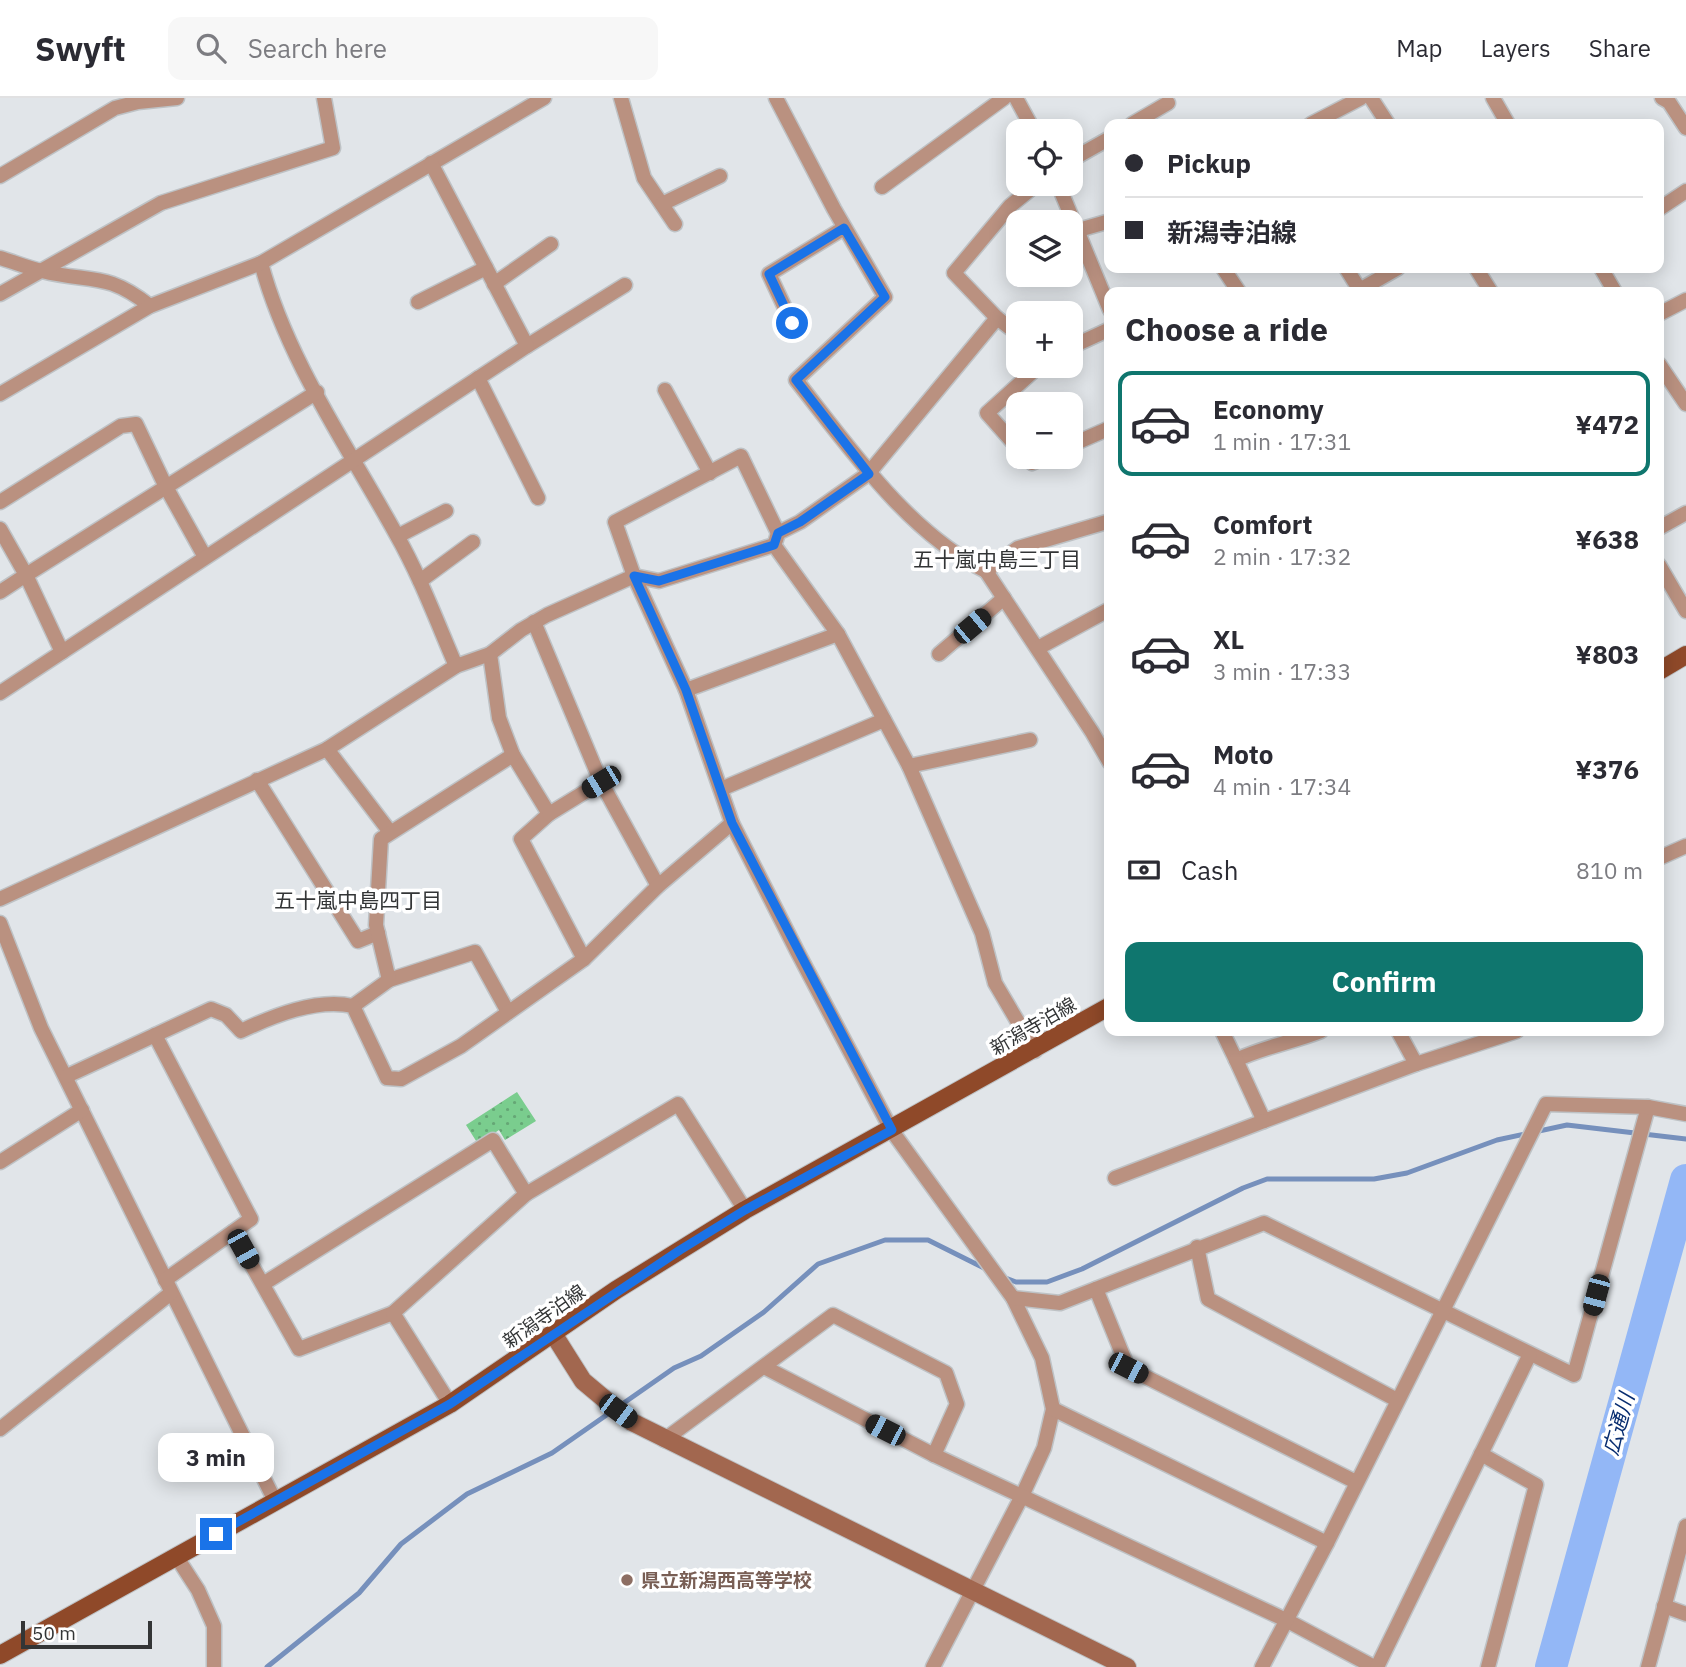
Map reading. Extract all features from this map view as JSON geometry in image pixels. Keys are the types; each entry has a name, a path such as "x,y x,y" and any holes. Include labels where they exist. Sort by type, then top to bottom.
{"main road":[{"path":"1664,668 1686,654"},
{"name":"新潟寺泊線","path":"0,1655 450,1404 617,1290 745,1210 1035,1051 1104,1010"}],"street":[{"path":"0,176 115,108 138,102 177,98"},
{"path":"0,294 161,203 333,148 324,98"},
{"path":"0,394 150,306 261,263 544,98"},
{"path":"621,98 644,178 675,224"},
{"path":"776,98 844,228 885,297 796,380 869,474 958,557 986,571 1104,753"},
{"path":"882,187 1004,98"},
{"path":"1016,98 1027,119"},
{"path":"1321,119 1361,98"},
{"path":"1371,98 1385,119"},
{"path":"1493,98 1505,119"},
{"path":"1662,98 1669,102 1686,128"},
{"path":"1140,119 1169,100"},
{"path":"1083,153 1104,141"},
{"path":"431,163 527,346"},
{"path":"662,204 720,176"},
{"path":"1664,206 1686,191"},
{"path":"1006,325 954,273 1010,206 1022,196"},
{"path":"1083,228 1104,223"},
{"path":"792,323 769,274 844,228"},
{"path":"494,284 551,244"},
{"path":"1083,248 1104,296"},
{"path":"0,258 43,272 108,281 127,288 150,306"},
{"path":"261,263 273,307 352,459 398,536 456,666"},
{"path":"418,302 486,268"},
{"path":"1367,287 1390,273"},
{"path":"0,693 352,459 625,285"},
{"path":"1664,311 1686,300"},
{"path":"0,899 327,748 456,666 490,654 534,622 634,576 659,581 776,539 869,474 997,318"},
{"path":"1083,341 1104,332"},
{"path":"1664,371 1686,404"},
{"path":"478,378 538,498"},
{"path":"1010,392 1026,378"},
{"path":"665,390 710,472"},
{"path":"0,592 317,392"},
{"path":"1006,396 987,413 1006,434"},
{"path":"0,502 121,426 136,424 166,487 205,557"},
{"path":"1083,440 1104,431"},
{"path":"933,1667 1044,1448 1052,1409 1042,1358 1013,1298 892,1130 732,823 686,690 634,576 615,522 741,456 776,539 838,634 909,766 969,899 986,946 995,983 1035,1051"},
{"path":"398,536 446,511"},
{"path":"1664,525 1686,513"},
{"path":"986,571 1018,548 1104,523"},
{"path":"0,529 26,575 62,652"},
{"path":"419,581 473,542"},
{"path":"1664,574 1686,611"},
{"path":"939,653 1004,598"},
{"path":"1038,648 1104,612"},
{"path":"534,622 601,782 658,887"},
{"path":"686,690 838,634"},
{"path":"490,654 499,718 513,755 549,814"},
{"path":"721,789 884,720"},
{"path":"909,766 1030,740"},
{"path":"327,748 390,832"},
{"path":"389,980 378,933 381,839 513,755"},
{"path":"257,780 358,940 378,933"},
{"path":"584,959 521,839 549,814 601,782"},
{"path":"353,1006 387,1078 401,1079 461,1046 584,959 658,887 732,823"},
{"path":"1664,856 1686,846"},
{"path":"0,923 41,1028 275,1501"},
{"path":"67,1076 211,1009 226,1015 240,1031 312,1006 340,1003 353,1006 389,980 475,952 508,1012"},
{"path":"0,1429 251,1219 155,1035"},
{"path":"1224,1036 1264,1121"},
{"path":"1236,1060 1265,1046 1289,1044 1307,1036"},
{"path":"1401,1036 1416,1064"},
{"path":"1115,1178 1416,1064 1502,1036"},
{"path":"233,1232 299,1349 393,1313 526,1194 678,1104 745,1210"},
{"path":"1262,1667 1327,1543 1546,1104 1648,1107 1686,1114"},
{"path":"1013,1298 1060,1303 1197,1247 1264,1223 1574,1375 1648,1107"},
{"path":"0,1162 82,1110"},
{"path":"263,1284 493,1140 526,1194"},
{"path":"1197,1247 1208,1299 1397,1399"},
{"path":"1096,1289 1128,1368 1356,1482"},
{"path":"393,1313 450,1404"},
{"path":"664,1440 834,1315 946,1373 957,1404 934,1455"},
{"path":"554,1335 583,1381 603,1400 664,1440 1127,1667"},
{"path":"764,1367 934,1455 1286,1620 1376,1667 1530,1354"},
{"path":"1052,1409 1327,1543"},
{"path":"1481,1454 1536,1485 1488,1667"},
{"path":"1648,1667 1686,1525"},
{"path":"176,1556 198,1590 215,1626 215,1667"},
{"path":"1664,1606 1686,1614"}],"green space":[{"path":"517,1092 536,1121 505,1140 499,1130 478,1144 466,1125"}],"waterway":[{"path":"1003,1277 1016,1282 1047,1282 1082,1269 1243,1188 1267,1179 1374,1179 1407,1173 1497,1140 1567,1125 1686,1139"},
{"name":"広通川","path":"1551,1667 1686,1180"},
{"path":"267,1667 359,1593 401,1544 467,1494 552,1453 674,1368 701,1356 764,1312 818,1264 885,1240 928,1240 988,1270"}],"place":[{"name":"県立新潟西高等学校","path":"627,1580"}],"district":[{"name":"五十嵐中島三丁目","path":"997,559"},
{"name":"五十嵐中島四丁目","path":"358,900"}],"route":[{"path":"216,1534 450,1404 496,1376 617,1290 680,1250 745,1210 892,1130 732,823 686,690 634,576 659,581 774,545 778,533 800,522 869,474 796,380 885,297 844,228 769,274 792,323"}]}
